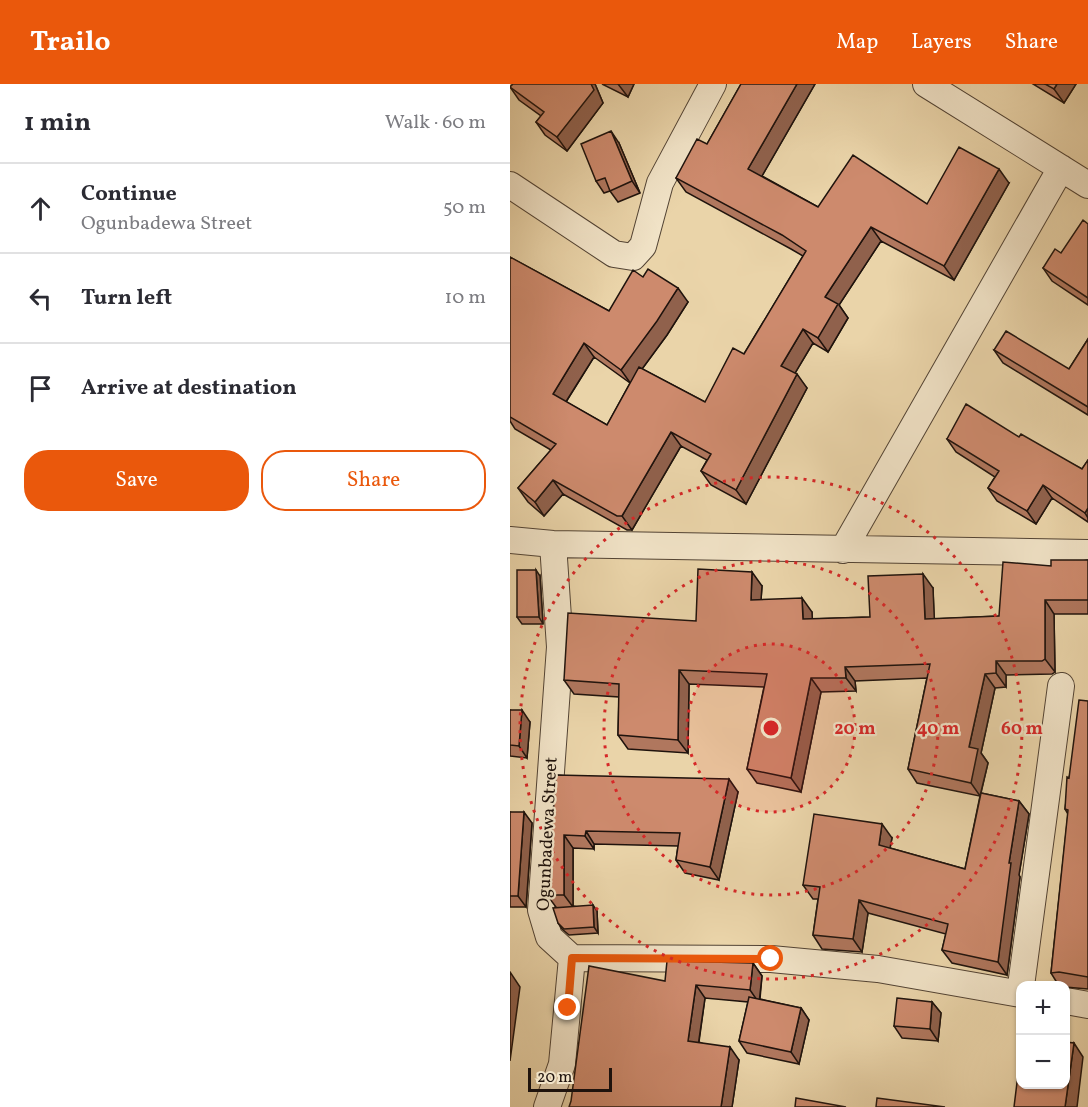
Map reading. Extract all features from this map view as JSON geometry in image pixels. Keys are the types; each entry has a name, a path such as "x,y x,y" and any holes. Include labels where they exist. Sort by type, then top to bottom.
{"street":[{"path":"510,185 614,254 633,257 643,246 660,183 712,84"},
{"path":"926,84 1088,185"},
{"path":"843,550 1061,168"},
{"path":"510,540 553,544 1088,553"},
{"name":"Ogunbadewa Street","path":"553,544 560,647 541,910 549,937 572,958"},
{"path":"1022,981 1061,686"},
{"path":"547,1107 562,1064 572,958 771,959 878,969 1016,992"},
{"path":"1070,1002 1088,1005"}],"building":[{"path":"513,84 591,84 594,90 557,137 536,122 544,112 510,87"},
{"path":"741,84 797,84 748,169 818,207 853,155 927,204 959,147 999,169 944,266 871,227 825,297 838,304 818,338 803,329 781,366 797,374 736,490 701,471 711,454 671,432 622,516 617,516 553,480 535,502 518,488 556,444 510,417 510,257 609,311 633,270 643,277 648,269 678,288 621,370 584,343 553,394 607,425 639,367 705,402 733,348 744,354 806,251 782,235 676,178 697,139 707,144"},
{"path":"1045,84 1057,84 1054,89"},
{"path":"611,131 632,181 610,191 605,178 596,181 581,144"},
{"path":"1083,220 1088,224 1088,298 1043,268 1055,249 1061,253"},
{"path":"1006,331 1069,369 1088,339 1088,407 994,350"},
{"path":"966,404 1019,437 1021,434 1082,469 1088,460 1088,508 1085,513 1043,485 1027,511 988,488 999,471 947,439"},
{"path":"1051,560 1088,560 1088,600 1045,600 1045,659 1042,661 996,661 996,673 985,674 969,747 978,749 971,783 908,769 930,664 845,667 846,678 811,678 791,778 747,769 767,674 679,670 678,740 618,735 619,684 564,680 568,613 696,621 698,569 752,572 751,600 802,598 803,619 870,617 868,576 923,574 925,619 999,616 1003,562 1051,566"},
{"path":"517,570 536,570 539,617 517,617"},
{"path":"1079,700 1088,701 1088,977 1059,972 1051,973 1068,810 1065,809 1067,777 1069,778"},
{"path":"510,710 522,710 519,746 510,745"},
{"path":"556,775 729,779 710,867 676,860 680,833 586,831 585,836 564,835 564,895 547,895"},
{"path":"981,793 1019,801 1009,863 1011,863 998,962 942,950 948,924 859,900 853,939 813,935 820,887 803,885 814,814 882,824 879,845 965,869"},
{"path":"510,812 524,812 518,896 510,896"},
{"path":"593,905 594,927 564,929 558,923 553,908"},
{"path":"667,961 753,963 750,990 696,985 688,1041 730,1047 721,1107 569,1107 589,966 665,981"},
{"path":"749,997 801,1008 791,1052 739,1041"},
{"path":"897,998 932,1002 930,1029 894,1026"},
{"path":"1070,1043 1074,1043 1070,1071"},
{"path":"1016,1089 1068,1089 1065,1107 1014,1107"},
{"path":"796,1098 846,1107 795,1107"},
{"path":"877,1098 945,1107 876,1107"}],"route":[{"path":"568,1008 572,958 771,959"}]}
